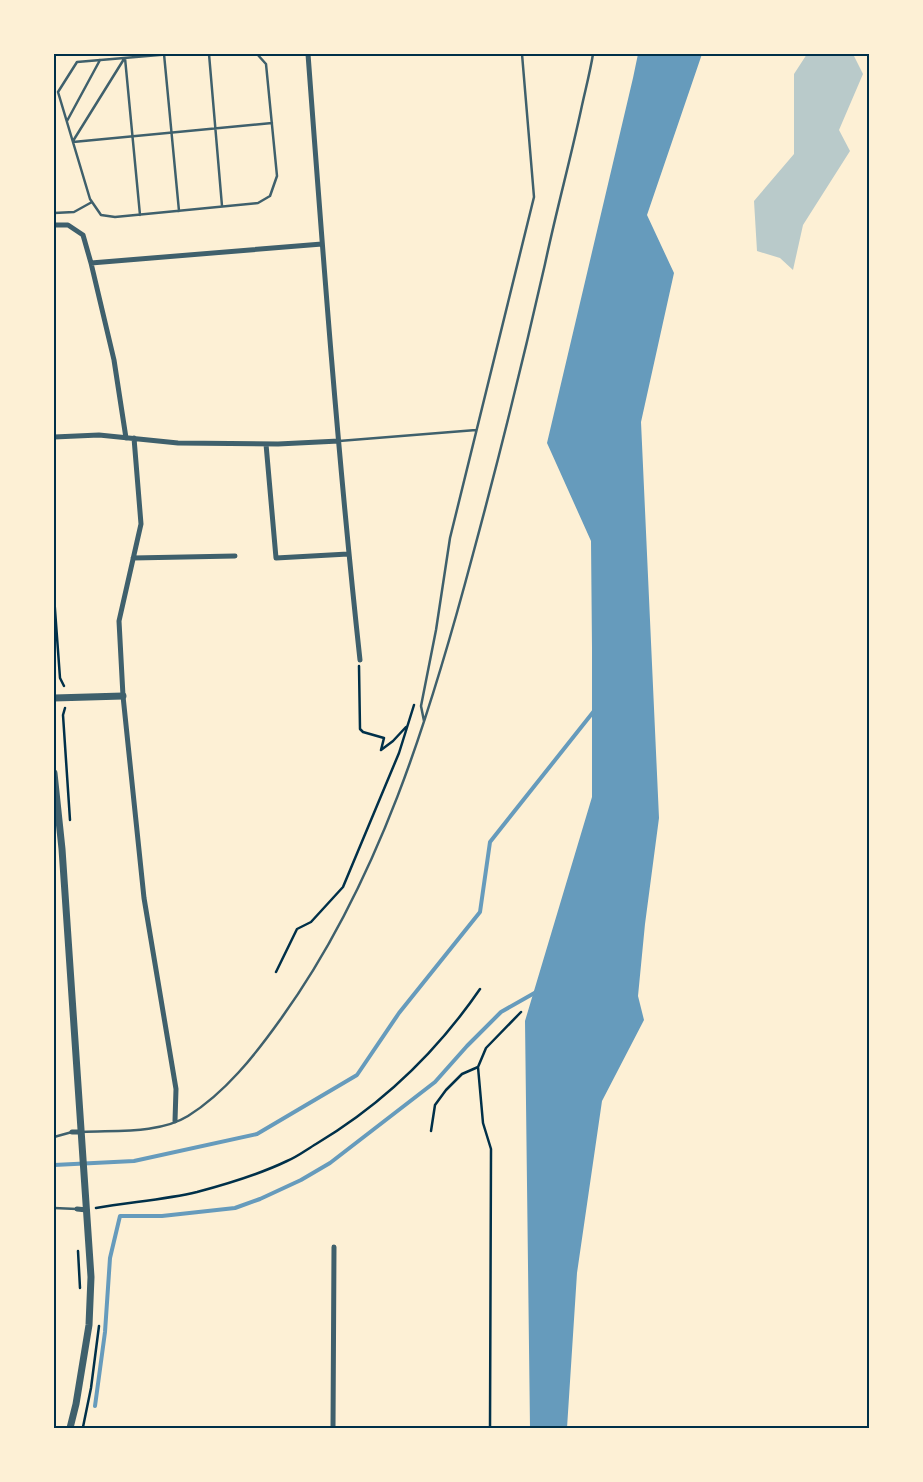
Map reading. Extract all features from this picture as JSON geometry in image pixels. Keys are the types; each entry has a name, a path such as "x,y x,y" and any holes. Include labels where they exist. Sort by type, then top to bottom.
{"street":[{"path":"308,54 338,441 360,660"},
{"path":"54,225 68,225 83,235 114,360 126,438"},
{"path":"91,263 322,244"},
{"path":"54,437 99,435 178,442 266,444 338,441"},
{"path":"134,438 141,524 118,621 123,696 144,898 176,1089 175,1121"},
{"path":"266,444 276,558 348,554"},
{"path":"133,558 235,556"},
{"path":"54,698 123,696"},
{"path":"54,773 63,859 91,1277 89,1325 76,1404 70,1428"},
{"path":"72,1132 82,1136"},
{"path":"77,1209 86,1207"},
{"path":"333,1428 334,1247"}],"lane":[{"path":"164,54 179,211"},
{"path":"171,54 77,62 58,92 90,199 101,215 115,217 258,203 270,196 277,176 266,64 257,54"},
{"path":"209,54 222,206"},
{"path":"424,723 421,706 436,630 450,538 534,197 522,54"},
{"path":"82,1136 152,1128 191,1114 208,1101 263,1043 299,994 338,930 376,849 424,723 454,625 530,332 593,54"},
{"path":"125,58 140,215"},
{"path":"73,142 125,58"},
{"path":"67,122 100,60"},
{"path":"73,142 272,123"},
{"path":"54,213 74,212 92,202"},
{"path":"338,441 476,430"},
{"path":"54,1137 72,1132"},
{"path":"54,1208 77,1209"}],"path":[{"path":"54,596 60,678 64,686"},
{"path":"360,660 358,670 360,729 363,732 384,738 381,750 393,741 407,726"},
{"path":"276,972 297,929 311,922 343,887 398,753 416,700"},
{"path":"96,1208 196,1192 255,1174 288,1161 339,1131 402,1080 434,1048 480,989"},
{"path":"490,1428 491,1149 483,1123 478,1067 486,1048 521,1012"},
{"path":"431,1131 435,1105 446,1090 462,1074 478,1067"},
{"path":"78,1242 80,1291"}],"shaded area":[{"path":"807,54 853,54 863,74 839,130 850,151 803,225 793,270 780,258 757,251 754,201 794,154 794,74"}],"water":[{"path":"638,54 702,54 647,215 674,273 641,422 659,818 638,996 644,1020 602,1101 577,1273 567,1428 530,1428 525,1021 592,797 591,541 547,443"}],"waterway":[{"path":"54,1165 134,1161 257,1134 357,1075 399,1013 480,912 490,842 594,711"},
{"path":"95,1406 105,1332 110,1258 120,1216 162,1216 235,1208 301,1180 330,1163 435,1082 501,1012 538,991"}]}
